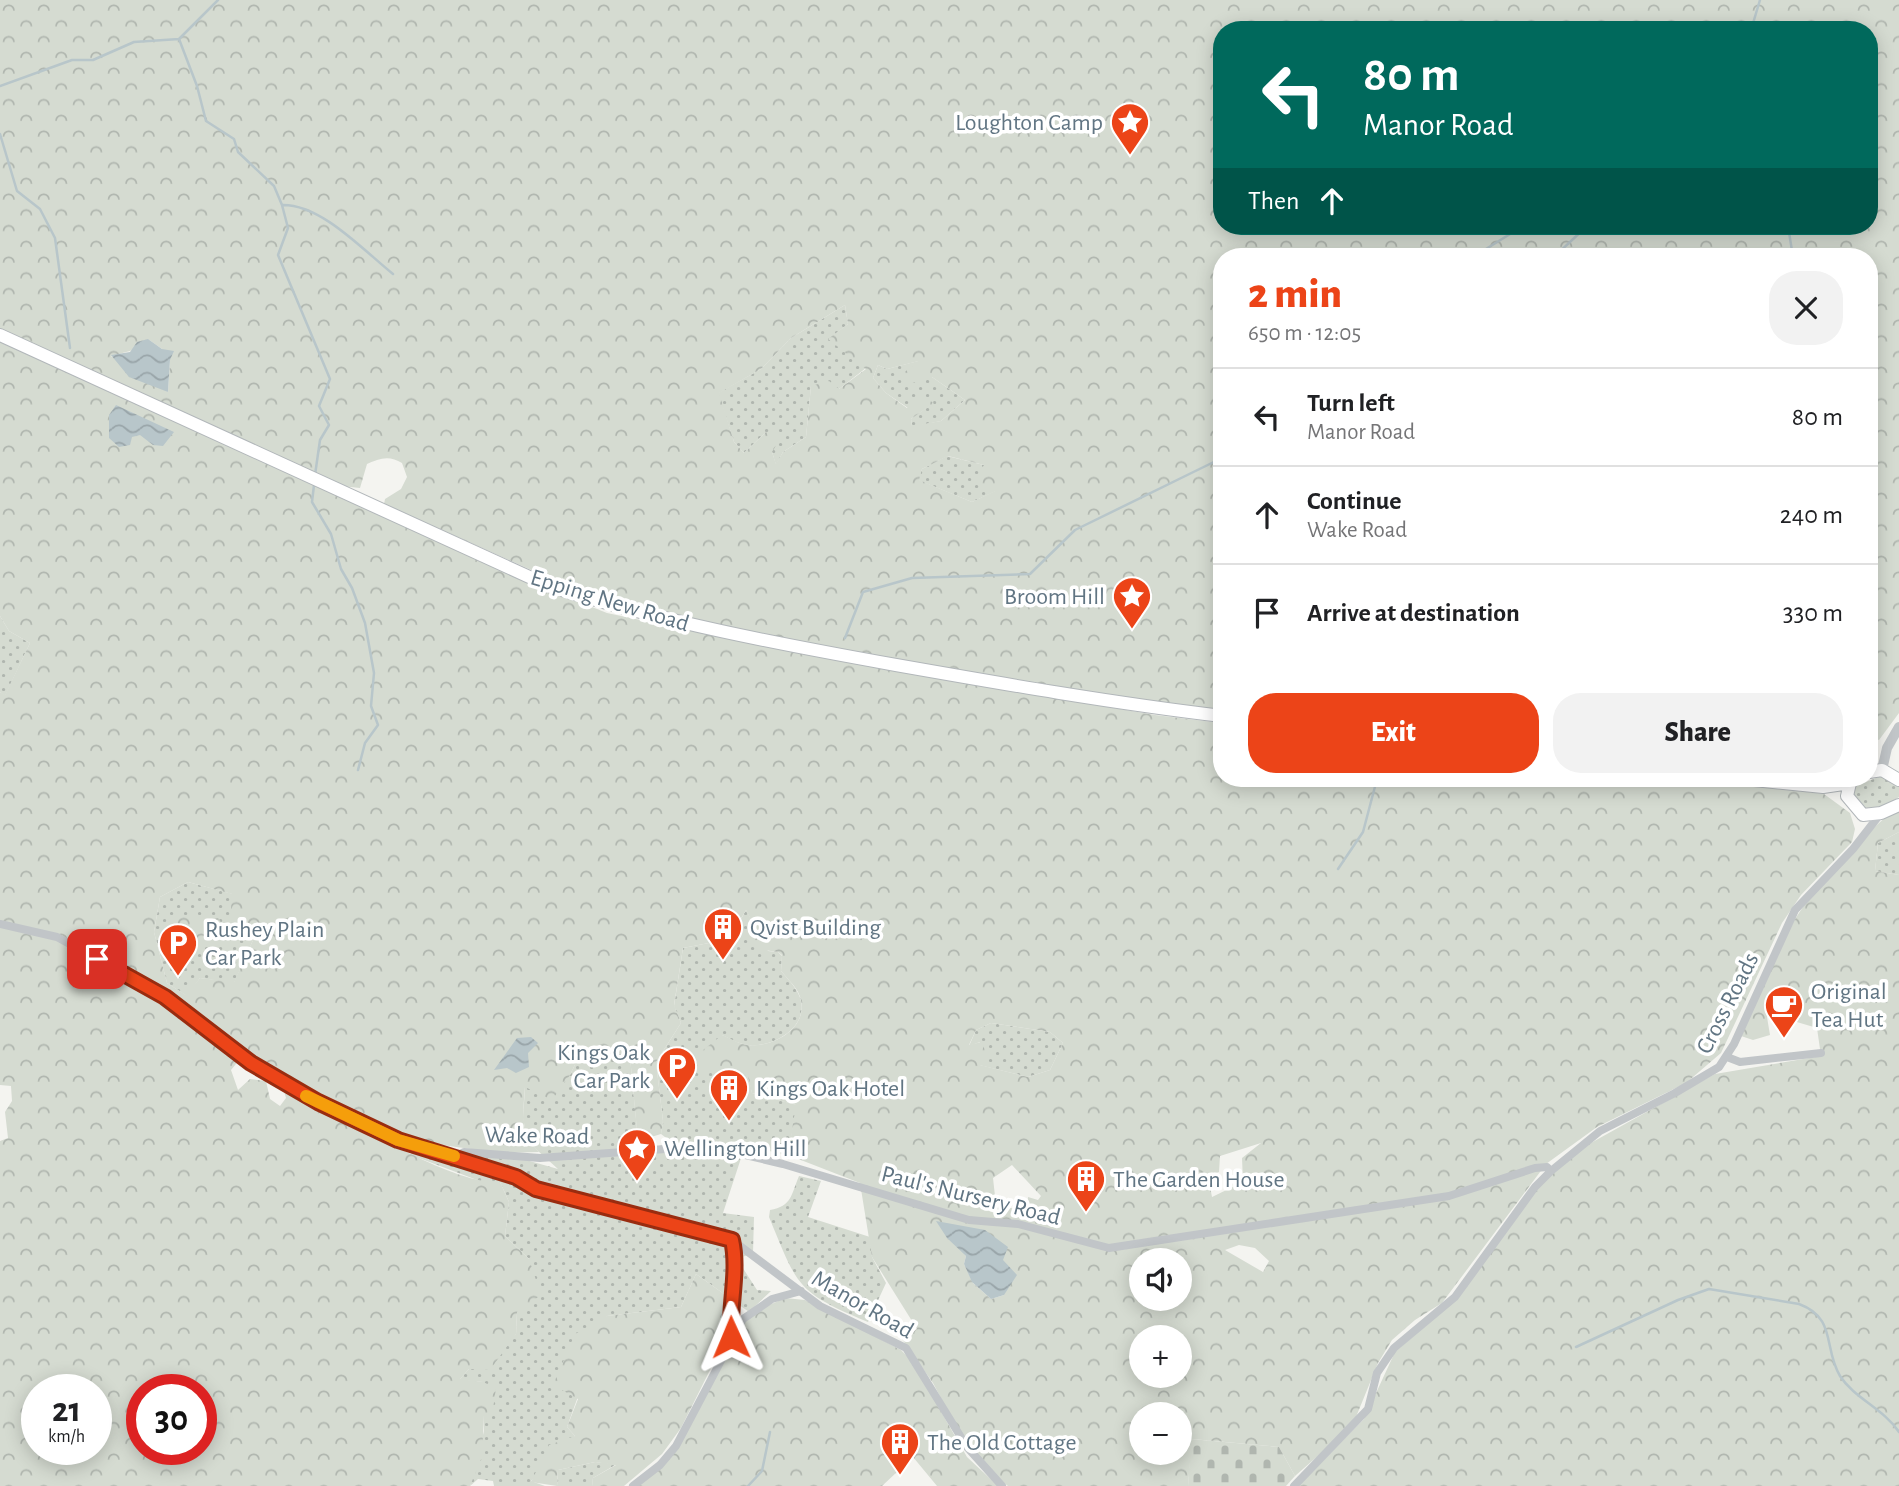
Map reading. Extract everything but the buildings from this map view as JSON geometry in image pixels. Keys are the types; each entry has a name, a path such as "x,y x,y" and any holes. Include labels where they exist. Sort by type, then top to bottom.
{"main road":[{"name":"Epping New Road","path":"0,335 549,586 617,607 744,638 1089,699 1213,715"},
{"path":"1878,772 1899,780"},
{"path":"1823,787 1870,816 1899,805"},
{"path":"1848,787 1846,791 1850,802"}],"street":[{"path":"1878,765 1899,727"},
{"path":"1860,812 1863,833"},
{"name":"Cross Roads","path":"1294,1486 1368,1409 1377,1373 1394,1348 1455,1297 1535,1187 1551,1171 1600,1130 1713,1072 1727,1056 1795,910 1853,849 1881,813"},
{"name":"Wake Road","path":"0,924 57,937 165,997 251,1063 286,1085 398,1140 455,1157 464,1152 540,1158 630,1151"},
{"path":"1727,1056 1740,1062 1821,1053"},
{"name":"Paul's Nursery Road","path":"630,1151 707,1146 733,1151 969,1220 1018,1224 1109,1248 1449,1196 1535,1168 1547,1167 1551,1171"},
{"name":"Manor Road","path":"455,1157 516,1177 536,1189 732,1240 820,1306 906,1348 967,1447 1002,1486"},
{"path":"731,1337 730,1304 734,1264 732,1240"},
{"path":"633,1486 660,1465 676,1446 731,1337 743,1319 761,1304 801,1291"}],"green space":[{"path":"0,0 1899,0 1899,713 1879,740 1878,248 1213,248 1213,709 1047,687 682,619 616,603 549,578 384,504 385,499 401,489 407,477 402,463 398,461 384,458 376,460 367,464 360,488 341,486 0,329","holes":["845,305 848,324 828,339 866,369 839,389 829,381 811,386 806,437 783,452 776,464 772,452 782,436 766,432 744,453 734,442 719,393 761,369 791,338","148,339 162,349 170,360 168,392 111,356 130,351","919,361 902,374 906,385 932,377 965,400 941,421 912,426 911,419 934,403 921,396 907,408 886,393 873,378 878,365 887,369","948,456 984,465 973,483 995,491 972,502 919,480 922,469"]},
{"path":"845,305 848,324 829,339 866,368 839,389 811,386 806,437 783,452 776,465 766,432 744,453 734,442 718,393 761,369 791,338"},
{"path":"0,342 511,575 607,613 802,654 1155,715 1213,722 1213,787 1768,787 1824,794 1850,813 1855,829 1852,842 1801,895 1782,923 1721,1053 1686,1083 1597,1127 1546,1164 1442,1303 1415,1320 1392,1340 1378,1363 1356,1417 1345,1432 1295,1476 1279,1447 1192,1439 1192,1402 1129,1402 1129,1465 1190,1465 1188,1486 1008,1486 979,1463 969,1451 933,1383 902,1339 917,1329 872,1257 860,1183 788,1155 796,1105 752,1093 748,1076 702,1070 688,1062 722,1035 748,1045 759,1045 780,1038 797,1024 801,1014 802,1004 798,992 781,971 782,955 757,949 748,934 751,920 746,910 732,934 714,942 683,948 674,1005 681,1023 656,1062 663,1121 661,1134 638,1141 630,1057 594,1046 582,1050 570,1075 552,1100 525,1087 526,1131 539,1152 500,1153 413,1141 317,1094 312,1101 432,1164 457,1174 500,1182 509,1202 505,1236 529,1259 541,1295 517,1312 516,1334 490,1370 469,1369 460,1379 483,1382 496,1388 493,1409 484,1415 482,1457 470,1486 0,1486 0,1141 8,1138 5,1112 12,1101 11,1086 0,1085 0,692 5,695 30,643 9,631 0,616","holes":["188,882 232,894 230,925 254,938 234,982 200,978 186,995 167,983 154,932 160,897","991,1023 1050,1032 1063,1043 1050,1070 1028,1077 980,1065 987,1054 981,1042 969,1045 976,1030","245,1053 279,1075 286,1098 280,1106 270,1099 266,1081 250,1079 238,1090 231,1070","1261,1143 1242,1158 1243,1182 1212,1197 1208,1176 1219,1172 1220,1156","1012,1165 1041,1196 1038,1200 1028,1197 1028,1208 1020,1210 996,1205 993,1178","1239,1245 1255,1248 1269,1261 1263,1272 1225,1250","962,1251 1004,1295 991,1299 973,1283 964,1264 966,1256"]},
{"path":"922,360 932,377 965,400 941,421 912,427 911,419 933,403 908,408 886,393 873,378 878,365 887,369"},
{"path":"947,456 984,465 996,491 972,502 918,480 922,469"},
{"path":"0,616 9,631 30,643 5,696 0,692"},
{"path":"1881,776 1899,785 1899,797 1876,811 1862,809 1853,794 1856,787 1878,787 1878,777"},
{"path":"1899,810 1899,832 1878,843 1875,871 1899,875 1899,1486 1298,1486 1364,1419 1395,1352 1445,1309 1539,1185 1580,1149 1715,1074 1821,1056 1817,1028 1790,1020 1776,1004 1771,1004 1767,1017 1770,1035 1753,1040 1741,1036 1789,928 1805,904 1868,833 1889,814"},
{"path":"1899,832 1899,875 1875,871 1878,843"},
{"path":"188,882 233,894 254,938 234,983 200,978 187,996 167,983 154,932 160,897"},
{"path":"746,910 768,951 778,952 782,956 781,971 798,993 802,1004 801,1015 796,1024 780,1038 759,1045 748,1045 722,1035 731,1072 749,1076 752,1093 797,1105 788,1155 745,1146 723,1213 754,1217 753,1253 737,1259 757,1290 771,1291 749,1312 696,1274 681,1307 607,1316 567,1427 575,1436 531,1481 545,1486 494,1486 493,1481 478,1479 470,1486 484,1431 483,1382 459,1380 469,1369 516,1334 517,1312 529,1259 505,1236 509,1202 500,1182 485,1183 411,1155 412,1147 504,1154 558,1169 528,1142 523,1118 525,1087 570,1075 582,1050 594,1046 630,1057 639,1150 673,1143 661,1134 663,1121 656,1062 681,1023 674,1006 683,948 714,942 732,935"},
{"path":"178,915 218,918 232,939 228,947 180,942 171,928"},
{"path":"991,1023 1050,1032 1063,1043 1050,1070 1028,1077 979,1065 980,1042 969,1046 976,1030"},
{"path":"799,1176 821,1181 808,1217 870,1237 872,1257 886,1283 868,1322 826,1303 813,1294 802,1285 787,1259 769,1217 770,1210 787,1202"},
{"path":"696,1274 724,1294 725,1340 681,1428 662,1454 624,1486 592,1486 593,1478 616,1465 595,1462 558,1470 557,1486 531,1482 549,1445 575,1436 567,1427 578,1399 553,1385 575,1334 607,1316 681,1307"},
{"path":"785,1298 805,1300 901,1350 912,1361 967,1457 998,1486 937,1486 913,1457 882,1486 637,1486 668,1460 749,1314"},
{"path":"1192,1439 1279,1447 1295,1476 1286,1486 1188,1486 1189,1465 1192,1465"},
{"path":"595,1462 617,1464 593,1478 592,1486 557,1486 558,1470"}],"water":[{"path":"148,339 162,349 174,351 170,360 168,392 129,377 111,355 130,352 137,342"},
{"path":"116,405 174,432 163,446 153,445 140,435 132,437 130,445 119,447 109,438 109,415"},
{"path":"531,1037 538,1043 528,1053 529,1067 516,1073 507,1068 494,1070 517,1038"},
{"path":"936,1221 985,1230 1008,1247 1003,1260 1017,1275 1004,1295 991,1299 972,1282 964,1264 966,1256 947,1238"}],"waterway":[{"path":"0,86 72,60 93,60 134,42 179,39 218,0"},
{"path":"1754,21 1760,0"},
{"path":"179,39 197,86 206,121 234,139 238,152 274,186 282,205 288,228 278,255 330,379 319,406 329,425 320,440 315,475"},
{"path":"0,134 17,191 40,209 55,238 70,348"},
{"path":"283,205 312,212 327,221 393,274"},
{"path":"1488,248 1508,235"},
{"path":"1564,248 1577,235"},
{"path":"1789,235 1792,248"},
{"path":"845,638 863,592 912,578 1030,574 1075,530 1213,462"},
{"path":"314,485 312,502 331,534 341,569 352,588 365,623 374,673 371,706 378,725 365,743 358,770"},
{"path":"1338,869 1363,832 1375,787"},
{"path":"1576,1347 1678,1300 1709,1289 1799,1304 1819,1317 1835,1365 1846,1384 1899,1432"},
{"path":"748,1486 762,1471 770,1432"}],"slow traffic":[{"path":"306,1096 398,1140 454,1156"}],"place":[{"name":"Loughton Camp","path":"1130,156"},
{"name":"Broom Hill","path":"1132,630"},
{"name":"Qvist Building","path":"723,961"},
{"name":"Rushey Plain Car Park","path":"178,977"},
{"name":"Original Tea Hut","path":"1784,1039"},
{"name":"Kings Oak Car Park","path":"677,1100"},
{"name":"Kings Oak Hotel","path":"729,1122"},
{"name":"Wellington Hill","path":"637,1182"},
{"name":"The Garden House","path":"1086,1213"},
{"name":"The Old Cottage","path":"900,1476"}],"route":[{"path":"97,959 165,997 251,1063 286,1085 398,1140 516,1177 536,1189 649,1220 666,1221 716,1233 732,1240 734,1264 730,1304 731,1337"}]}
